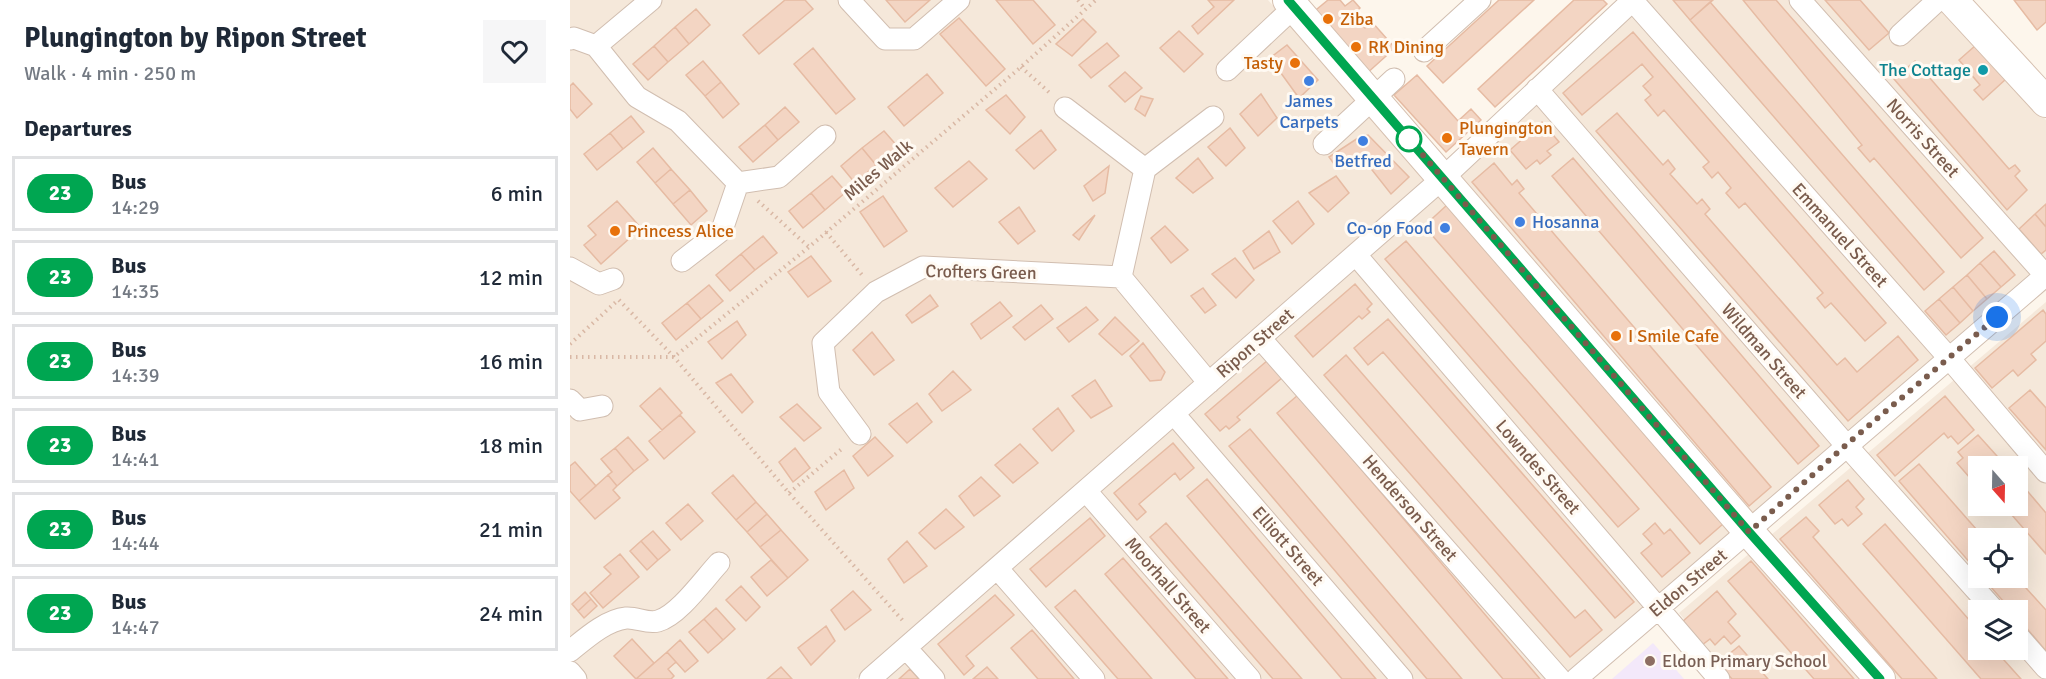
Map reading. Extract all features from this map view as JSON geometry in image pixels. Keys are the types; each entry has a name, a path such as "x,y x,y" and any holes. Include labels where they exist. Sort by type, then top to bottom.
{"street":[{"path":"596,46 651,0"},
{"path":"849,0 885,39 914,39 960,0"},
{"path":"1424,51 1480,0"},
{"name":"Ripon Street","path":"870,679 1443,178 1633,0"},
{"name":"Emmanuel Street","path":"1633,0 1949,358 2046,472"},
{"name":"Norris Street","path":"1800,0 2046,276"},
{"path":"1900,35 1938,0"},
{"path":"1952,0 2044,97"},
{"path":"1227,70 1291,4 1383,88 1443,178 1749,532 1880,679"},
{"path":"570,39 574,38 596,46 637,97 678,121 738,183"},
{"path":"1324,144 1383,88"},
{"name":"Wildman Street","path":"1537,89 1846,445 1985,600"},
{"path":"1065,108 1145,169"},
{"path":"1209,383 1121,277 1145,169 1214,117"},
{"path":"738,183 779,177 825,136"},
{"path":"682,261 722,230 738,183"},
{"name":"Lowndes Street","path":"1356,255 1719,679"},
{"name":"Crofters Green","path":"860,434 830,392 823,343 876,292 923,267 1121,277"},
{"path":"570,268 610,288"},
{"name":"Eldon Street","path":"1576,679 1749,532 1846,445 2046,276"},
{"name":"Henderson Street","path":"1260,338 1560,679"},
{"path":"570,399 580,410 602,406"},
{"name":"Elliott Street","path":"1174,414 1402,679"},
{"name":"Moorhall Street","path":"1086,491 1250,679"},
{"path":"570,651 618,619 629,617 649,622 658,621 669,615 719,563"},
{"path":"997,568 1094,679"},
{"path":"912,643 934,679"},
{"path":"2028,647 2046,668"},
{"path":"570,672 576,679"}],"path":[{"path":"1078,0 1085,9"},
{"name":"Miles Walk","path":"674,357 809,247 1021,67 1096,0"},
{"path":"1021,67 1065,108"},
{"path":"738,183 809,247"},
{"path":"826,232 876,292"},
{"path":"570,344 610,288 674,357 912,643"},
{"path":"570,357 674,357"},
{"path":"789,493 860,434"}],"shaded area":[{"path":"570,0 1268,0 1426,181 856,679 584,679 570,662"},
{"path":"1644,0 1934,0 2046,120 2046,264 1755,519 1456,175"},
{"path":"1441,193 1735,534 1566,679 884,679"},
{"path":"2046,302 2046,679 1733,679 1679,613"},
{"name":"Eldon Primary School","path":"1653,643 1684,679 1612,679"}],"building":[{"path":"785,0 805,0 813,9 759,54 743,35"},
{"path":"886,0 930,0 905,22"},
{"path":"996,0 1033,0 1055,25 1033,44"},
{"path":"1208,0 1234,0 1198,34 1192,26 1214,7"},
{"path":"1328,0 1340,0 1345,6 1353,0 1360,8 1353,15 1365,28 1372,22 1395,48 1365,75 1311,14"},
{"path":"1499,0 1534,0 1443,83 1427,66"},
{"path":"1574,0 1603,0 1607,4 1495,107 1478,89"},
{"path":"1673,0 1713,0 1690,20"},
{"path":"1743,0 1776,0 1983,238 1961,258 1874,158 1870,162 1858,148 1862,145"},
{"path":"1825,0 1860,0 1889,33 1869,50"},
{"path":"2014,0 2046,0 2046,22 2037,30"},
{"path":"1710,2 1944,272 1924,290 1690,20"},
{"path":"696,9 710,25 689,44 675,27"},
{"path":"959,18 1005,69 986,86 940,34"},
{"path":"1083,19 1096,32 1072,56 1056,44"},
{"path":"675,27 689,44 668,62 654,46"},
{"path":"1179,31 1203,54 1184,72 1160,48"},
{"path":"1633,32 1886,323 1865,341 1831,303 1825,308 1817,298 1823,293 1745,203 1739,208 1726,193 1731,188 1718,172 1712,178 1703,167 1709,162 1664,110 1658,116 1645,100 1651,95 1643,86 1653,77 1642,64 1582,115 1563,93"},
{"path":"1107,43 1119,56 1091,78 1079,65"},
{"path":"1287,45 1318,80 1299,98 1270,58"},
{"name":"The Cottage","path":"1976,45 2006,79 1983,100 1974,90 1980,85 1959,60"},
{"path":"654,46 668,62 648,80 633,64"},
{"path":"813,48 855,99 836,114 794,64"},
{"path":"703,61 721,82 705,96 686,75"},
{"path":"1915,61 2009,169 2015,165 2020,171 2015,176 2027,190 2007,210 1894,79"},
{"path":"1125,72 1142,88 1125,102 1109,86"},
{"path":"927,74 943,93 904,126 888,107"},
{"path":"1417,75 1458,121 1471,109 1481,120 1446,152 1394,95"},
{"path":"721,82 739,104 723,118 705,96"},
{"path":"573,83 592,104 577,118 570,109 570,86"},
{"path":"1261,94 1277,118 1258,136 1240,114"},
{"path":"1006,95 1025,117 1010,134 986,110"},
{"path":"1141,96 1153,99 1145,116 1135,109"},
{"path":"785,107 799,122 778,140 765,125"},
{"path":"1617,113 1663,165 1668,160 1675,169 1670,174 1697,204 1702,199 1710,209 1705,214 1837,365 1845,358 1857,372 1898,336 1918,360 1848,421 1596,131"},
{"path":"631,116 644,132 623,149 610,133"},
{"path":"1542,122 1559,142 1547,151 1551,155 1540,164 1537,160 1526,169 1510,150"},
{"path":"765,125 778,140 753,162 739,147"},
{"path":"1230,128 1245,148 1226,166 1208,147"},
{"path":"1041,130 1056,150 1034,169 1016,150"},
{"path":"884,131 898,147 876,165 862,148"},
{"path":"610,133 623,149 597,170 584,154"},
{"path":"1368,135 1409,177 1391,194 1361,156 1337,168 1329,157 1358,138"},
{"path":"653,148 671,169 655,183 637,162"},
{"path":"862,148 876,165 855,183 841,166"},
{"path":"1198,158 1213,178 1193,193 1176,178"},
{"path":"1573,158 1819,446 1798,464 1552,176"},
{"path":"969,161 987,179 953,207 935,188"},
{"path":"1494,163 1512,185 1517,180 1524,189 1519,193 1771,487 1749,506 1472,182"},
{"path":"1109,166 1105,193 1093,201 1084,186"},
{"path":"671,169 690,190 673,204 655,183"},
{"path":"832,176 846,192 825,210 811,193"},
{"path":"1336,176 1349,193 1328,212 1309,193"},
{"path":"690,190 707,211 691,225 673,204"},
{"path":"811,193 825,210 803,228 789,211"},
{"path":"883,196 907,231 884,247 860,212"},
{"name":"Princess Alice","path":"617,201 641,228 601,264 584,245 596,235 588,226"},
{"path":"1298,201 1314,224 1292,244 1273,221"},
{"path":"2046,204 2046,227 2035,214"},
{"path":"1447,205 1723,524 1700,544 1424,226"},
{"path":"1019,207 1035,231 1018,244 999,222"},
{"path":"2035,214 2046,227 2046,250 2041,254 2019,229"},
{"path":"1095,215 1079,240 1073,235"},
{"path":"1165,226 1188,250 1171,263 1151,238"},
{"path":"1269,231 1280,252 1254,269 1243,251"},
{"path":"763,236 777,253 755,270 741,254"},
{"path":"1406,241 1639,509 1618,527 1385,259"},
{"path":"1994,251 2015,275 2001,287 1980,263"},
{"path":"741,254 755,270 730,291 716,275"},
{"path":"811,256 831,281 808,297 788,272"},
{"path":"1235,258 1254,280 1236,298 1212,274"},
{"path":"1980,263 2001,287 1987,299 1967,275"},
{"path":"1967,275 1987,299 1973,311 1953,287"},
{"path":"1355,284 1372,304 1367,309 1370,312 1362,319 1359,316 1313,357 1295,336"},
{"path":"709,285 723,301 701,319 687,303"},
{"path":"1953,287 1973,311 1960,323 1939,299"},
{"path":"1203,288 1216,305 1205,313 1191,296"},
{"path":"930,295 938,306 912,323 906,315"},
{"path":"1939,299 1960,323 1946,335 1925,311"},
{"path":"1000,302 1012,316 981,339 971,324"},
{"path":"687,303 701,319 676,340 662,323"},
{"path":"1041,305 1053,319 1025,340 1013,327"},
{"path":"1086,307 1098,320 1069,342 1057,328"},
{"path":"2043,310 2046,314 2046,341 2031,354 2036,360 2018,376 2013,370 1992,388 1975,368"},
{"path":"1115,317 1139,341 1122,355 1099,334"},
{"path":"1388,319 1634,602 1615,618 1383,352 1368,365 1354,348"},
{"path":"737,321 746,335 722,359 708,342"},
{"path":"872,332 894,360 874,375 853,350"},
{"path":"1143,343 1165,372 1161,380 1150,381 1130,356"},
{"path":"1346,355 1575,618 1585,610 1602,630 1570,657 1324,375"},
{"path":"1268,360 1283,377 1237,417 1240,420 1229,429 1226,426 1220,431 1205,414"},
{"path":"953,371 971,390 942,411 929,394"},
{"path":"731,374 753,402 742,413 716,383"},
{"path":"1095,380 1112,406 1091,418 1072,396"},
{"path":"660,388 682,413 662,430 640,406"},
{"path":"2030,390 2046,408 2046,450 2009,408"},
{"path":"1298,395 1540,679 1503,679 1277,413"},
{"path":"1945,396 1974,430 1958,444 1951,436 1948,438 1944,433 1895,476 1877,455"},
{"path":"917,403 932,422 907,443 889,424"},
{"path":"797,404 821,428 804,441 780,417"},
{"path":"1058,408 1074,431 1052,451 1033,429"},
{"path":"680,415 695,432 664,459 649,441"},
{"path":"1250,429 1462,679 1427,679 1229,446"},
{"path":"1978,435 1997,456 1968,456 1968,476 1957,463 1963,458 1958,452"},
{"path":"628,437 648,460 634,471 615,448"},
{"path":"875,437 893,456 868,476 853,456"},
{"path":"1173,443 1194,468 1180,480 1175,473 1139,504 1146,512 1137,520 1114,493"},
{"path":"1020,444 1038,463 1013,483 995,465"},
{"path":"615,448 634,471 617,486 608,475 612,472 601,459"},
{"path":"795,448 810,468 793,482 779,462"},
{"path":"575,462 596,486 579,501 570,491 570,466"},
{"path":"1919,464 1975,528 1968,528 1968,560 1899,481"},
{"path":"844,470 854,488 826,510 815,492"},
{"path":"608,475 617,486 613,490 620,498 595,519 579,501"},
{"path":"733,475 756,502 736,520 712,493"},
{"path":"981,477 1000,496 974,516 959,496"},
{"path":"1207,479 1376,679 1342,679 1187,496"},
{"path":"1848,480 1864,499 1856,507 1862,514 1848,526 1842,519 1835,524 1819,505"},
{"path":"2028,492 2046,513 2046,554 2028,533 2028,528 2023,528 2013,516 2028,516"},
{"path":"756,502 767,514 747,532 736,520"},
{"path":"688,504 703,521 681,540 666,523"},
{"path":"946,509 964,527 935,549 919,533"},
{"path":"767,514 781,530 760,547 747,532"},
{"path":"1806,517 1819,531 1813,537 1937,679 1902,679 1780,539"},
{"path":"1090,518 1105,536 1046,587 1030,569"},
{"path":"1166,523 1302,679 1273,679 1150,537"},
{"path":"1655,523 1664,534 1670,529 1690,553 1662,577 1641,553 1652,544 1643,534"},
{"path":"1885,524 1968,619 1968,660 2004,660 2021,679 1981,679 1863,544"},
{"path":"781,530 808,560 788,578 760,547"},
{"path":"653,531 670,550 658,560 641,541"},
{"path":"641,541 658,560 647,570 630,551"},
{"path":"907,541 927,566 904,583 888,559"},
{"path":"620,554 639,577 603,608 590,593 611,574 604,567"},
{"path":"1123,558 1228,679 1196,679 1105,574"},
{"path":"771,560 788,578 767,596 751,577"},
{"path":"1751,561 1854,679 1814,679 1728,581"},
{"path":"741,586 760,607 746,621 726,600"},
{"path":"1992,588 2026,588 2046,610 2046,651 2028,630 2028,600 2002,600"},
{"path":"1075,590 1152,679 1118,679 1055,607"},
{"path":"853,591 871,610 845,630 831,610"},
{"path":"1717,591 1736,614 1728,622 1740,636 1731,644 1724,636 1715,645 1710,639 1702,645 1682,622"},
{"path":"585,592 591,599 578,611 572,604"},
{"path":"995,595 1014,615 966,656 974,666 964,675 938,644"},
{"path":"591,599 597,606 584,618 578,611"},
{"path":"716,608 735,629 723,640 704,619"},
{"path":"704,619 723,640 708,653 689,632"},
{"path":"826,626 835,641 811,665 798,648"},
{"path":"1032,630 1074,679 1038,679 1011,648"},
{"path":"632,639 654,663 636,679 614,656"},
{"path":"680,640 698,661 685,672 667,652"},
{"path":"1739,646 1768,679 1732,679 1718,663"},
{"path":"667,652 676,662 668,669 674,676 671,679 636,679"},
{"path":"781,667 792,679 767,679"},
{"path":"987,667 998,679 973,679"},
{"path":"910,669 919,679 899,679"}],"bus line":[{"name":"23","path":"1288,0 1749,532 1880,679"}],"place":[{"name":"Ziba","path":"1328,19"},
{"name":"RK Dining","path":"1356,47"},
{"name":"Tasty","path":"1295,63"},
{"name":"The Cottage","path":"1983,70"},
{"name":"James Carpets","path":"1309,81"},
{"name":"Plungington Tavern","path":"1447,138"},
{"name":"Betfred","path":"1363,141"},
{"name":"Hosanna","path":"1520,222"},
{"name":"Co-op Food","path":"1445,228"},
{"name":"Princess Alice","path":"615,231"},
{"name":"I Smile Cafe","path":"1616,336"},
{"name":"Eldon Primary School","path":"1650,661"}],"route":[{"path":"1409,139 1749,532 1846,445 1997,317"}]}
